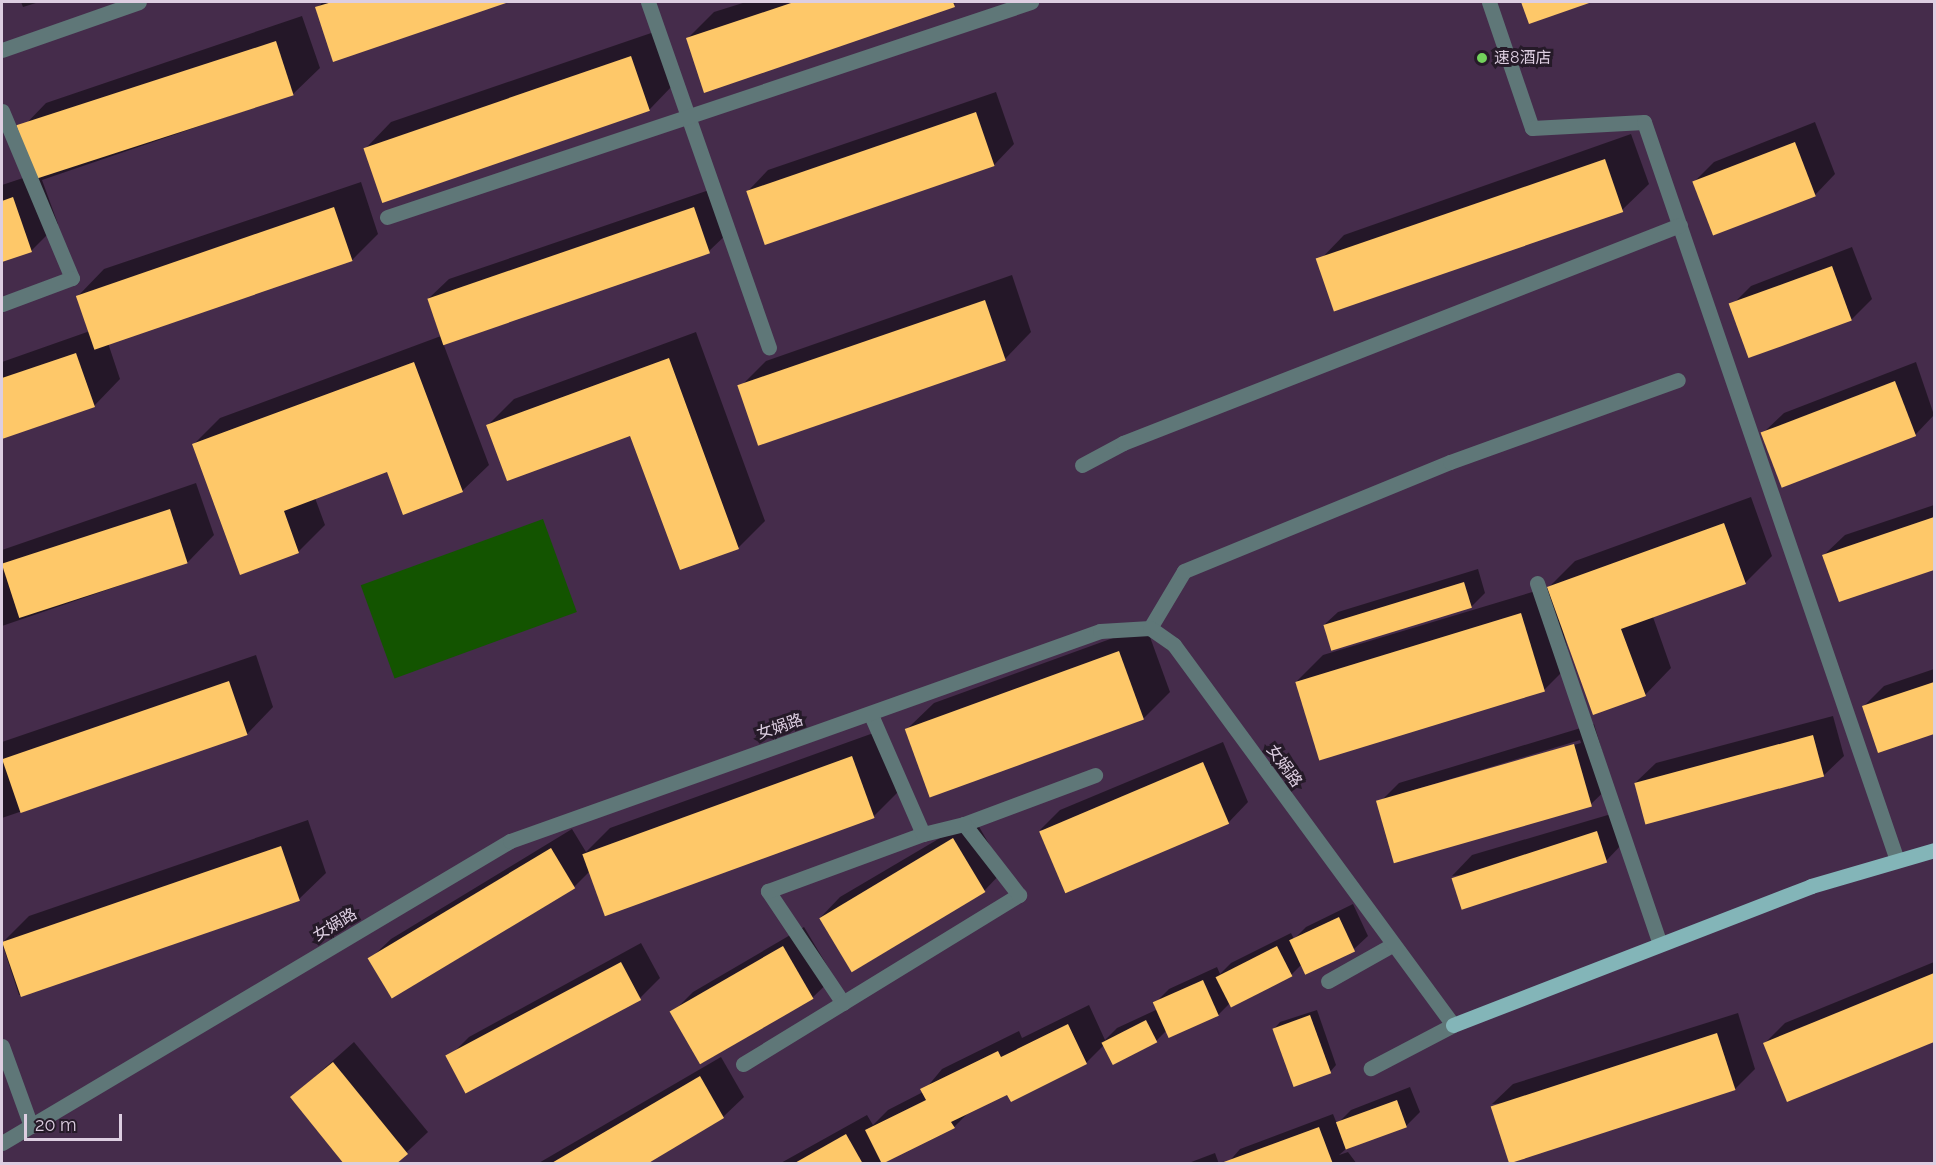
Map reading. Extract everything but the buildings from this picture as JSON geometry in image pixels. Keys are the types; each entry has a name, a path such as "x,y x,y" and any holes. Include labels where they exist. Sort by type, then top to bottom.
{"main road":[{"path":"1453,1025 1811,886 1935,850"}],"street":[{"path":"2,50 139,2"},
{"path":"648,2 769,347"},
{"path":"387,217 1031,2"},
{"path":"1489,2 1532,128 1644,122 1897,860"},
{"path":"2,111 72,278 2,304"},
{"path":"1082,465 1122,443 1680,225"},
{"path":"1150,628 1184,570 1450,462 1678,380"},
{"path":"1537,583 1660,944"},
{"name":"女娲路","path":"2,1143 510,841 1100,632 1150,628 1174,645 1392,945 1453,1025"},
{"path":"871,714 923,834"},
{"path":"843,1003 768,891 923,834 964,824 1095,775"},
{"path":"743,1064 1019,895 964,824"},
{"path":"1328,981 1392,945"},
{"path":"1371,1068 1453,1025"},
{"path":"2,1046 31,1126"}],"green space":[{"path":"543,519 577,612 395,678 361,585"}],"place":[{"name":"速8酒店","path":"1482,58"}]}
